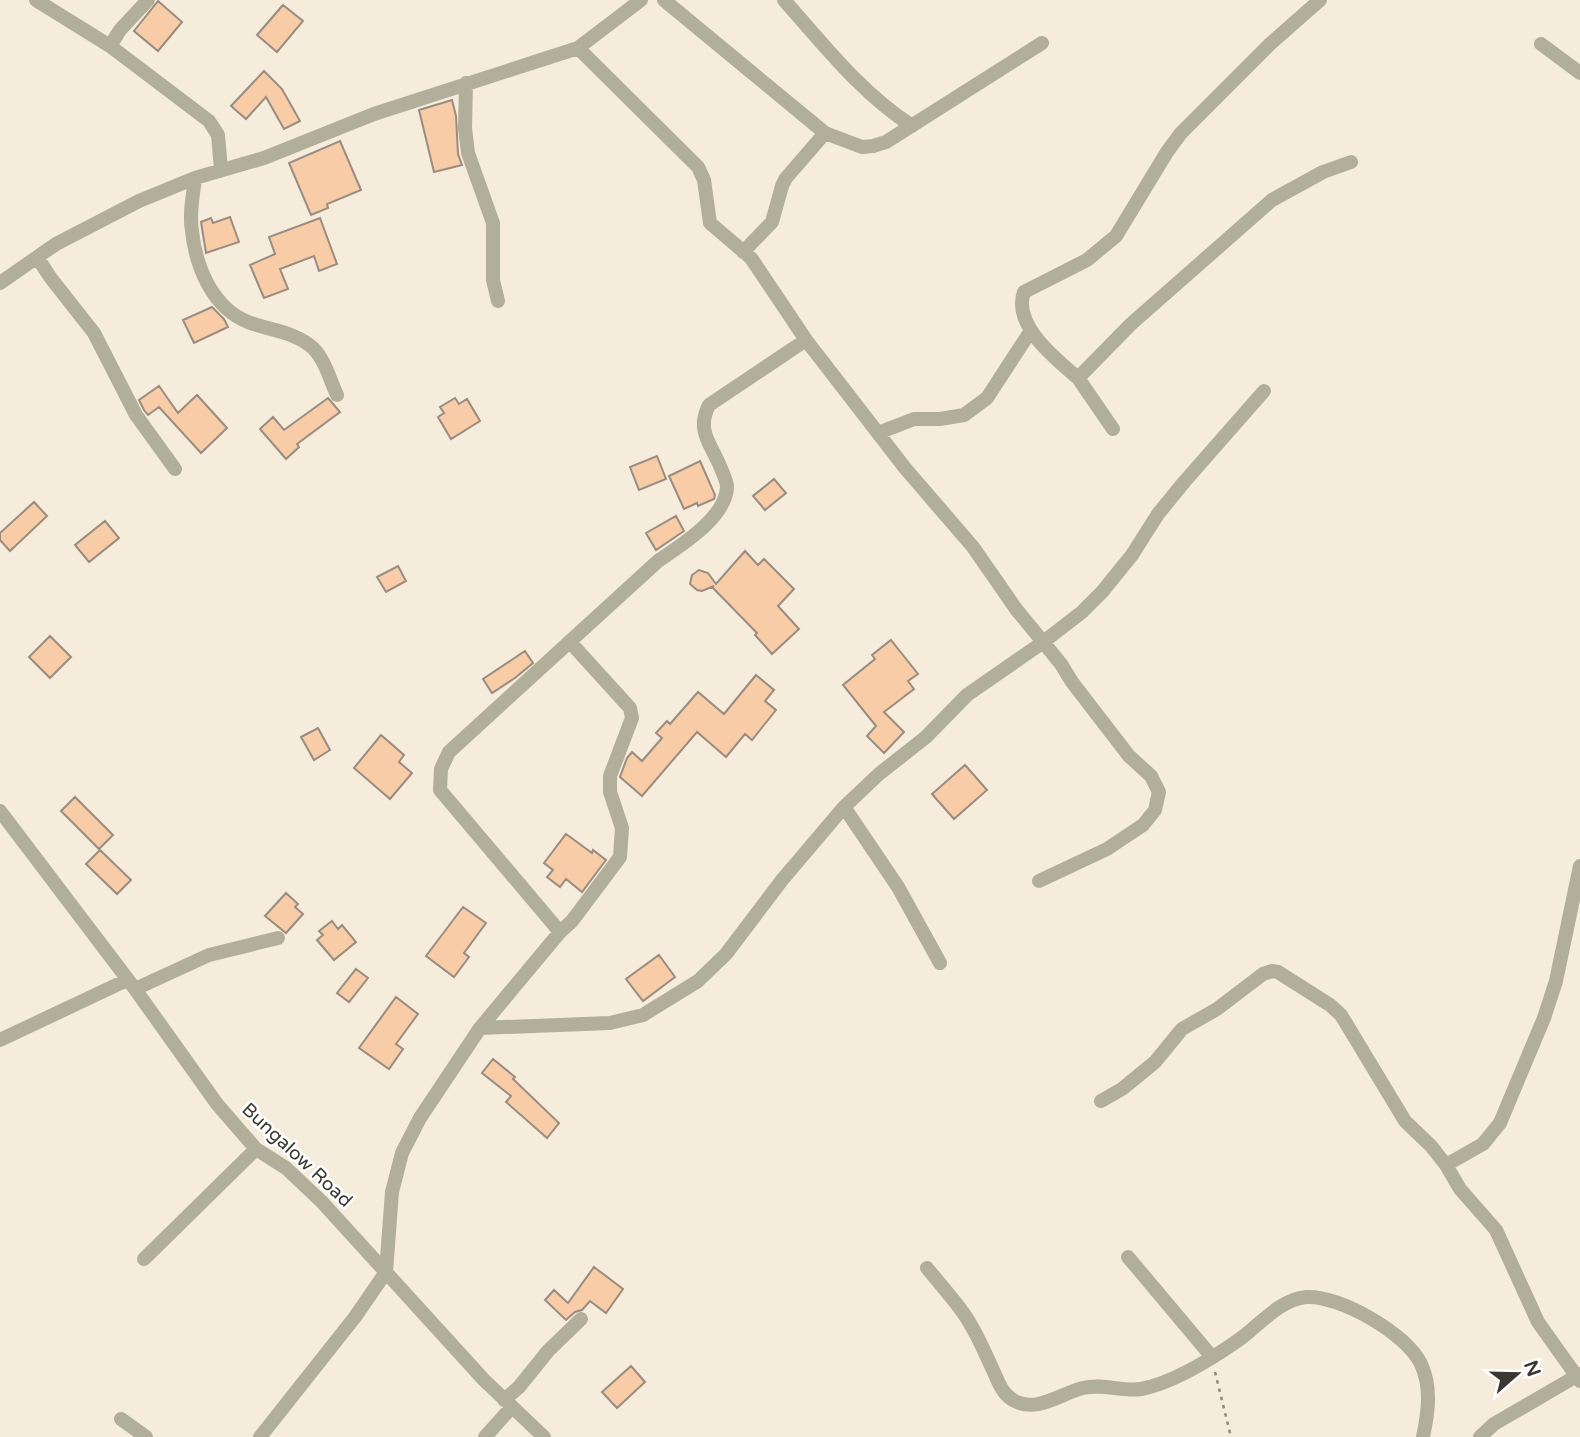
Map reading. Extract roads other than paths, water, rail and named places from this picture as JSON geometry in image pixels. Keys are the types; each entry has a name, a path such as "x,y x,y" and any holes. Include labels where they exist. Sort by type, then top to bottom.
{"street":[{"path":"36,0 110,46 209,121 218,135 221,170"},
{"path":"110,46 120,30 148,0"},
{"path":"0,283 55,244 139,201 195,178 264,158 374,114 578,48 641,0"},
{"path":"664,0 825,133 852,145 873,146 886,142 1042,43"},
{"path":"784,0 871,96 912,126"},
{"path":"1113,429 1078,378 1030,332 1022,302 1024,292 1087,260 1116,236 1181,133 1270,44 1320,0"},
{"path":"1541,44 1580,73"},
{"path":"578,48 698,167 704,180 710,223 758,267 806,341 972,547 1129,756 1151,776 1159,792 1155,810 1143,825 1107,849 1039,881"},
{"path":"466,83 468,153 493,223 493,280 498,301"},
{"path":"743,252 772,222 786,178 825,133"},
{"path":"1078,378 1131,324 1272,200 1323,172 1351,162"},
{"path":"195,178 192,231 196,253 218,302 230,314 284,333 313,348 337,395"},
{"path":"37,257 94,333 136,415 175,469"},
{"path":"878,433 914,419 964,415 987,398 1030,332"},
{"path":"560,932 440,790 441,769 450,752 657,561 691,539 723,501 727,485 704,432 702,418 709,405 806,341"},
{"path":"480,1028 610,1024 643,1015 698,981 726,954 782,880 844,807 879,774 926,737 967,695 1042,643 1082,612 1102,592 1132,555 1158,514 1264,391"},
{"path":"260,1437 355,1317 386,1272 392,1192 401,1153 420,1118 480,1028 572,921 620,857 622,828 610,792 610,776 632,718 630,708 570,642"},
{"path":"844,807 898,887 940,963"},
{"name":"Bungalow Road","path":"0,811 131,985 216,1104 256,1149 286,1168 322,1202 508,1404 544,1437"},
{"path":"1446,1165 1483,1144 1500,1123 1544,1018 1556,981 1580,866"},
{"path":"0,1040 209,955 278,938"},
{"path":"1101,1101 1122,1089 1155,1062 1182,1029 1217,1009 1264,974 1278,972 1330,1005 1340,1015 1405,1121 1431,1146 1460,1189 1496,1230 1538,1322 1579,1377 1494,1424 1480,1437"},
{"path":"144,1259 256,1149"},
{"path":"1128,1257 1212,1357"},
{"path":"927,1269 964,1314 1001,1390 1014,1401 1035,1404 1057,1400 1083,1388 1107,1386 1139,1390 1161,1383 1212,1357 1284,1305 1306,1297 1335,1302 1367,1315 1397,1336 1421,1363 1429,1389 1428,1415 1423,1437"},
{"path":"485,1437 548,1351 581,1319"},
{"path":"121,1419 146,1437"}]}
